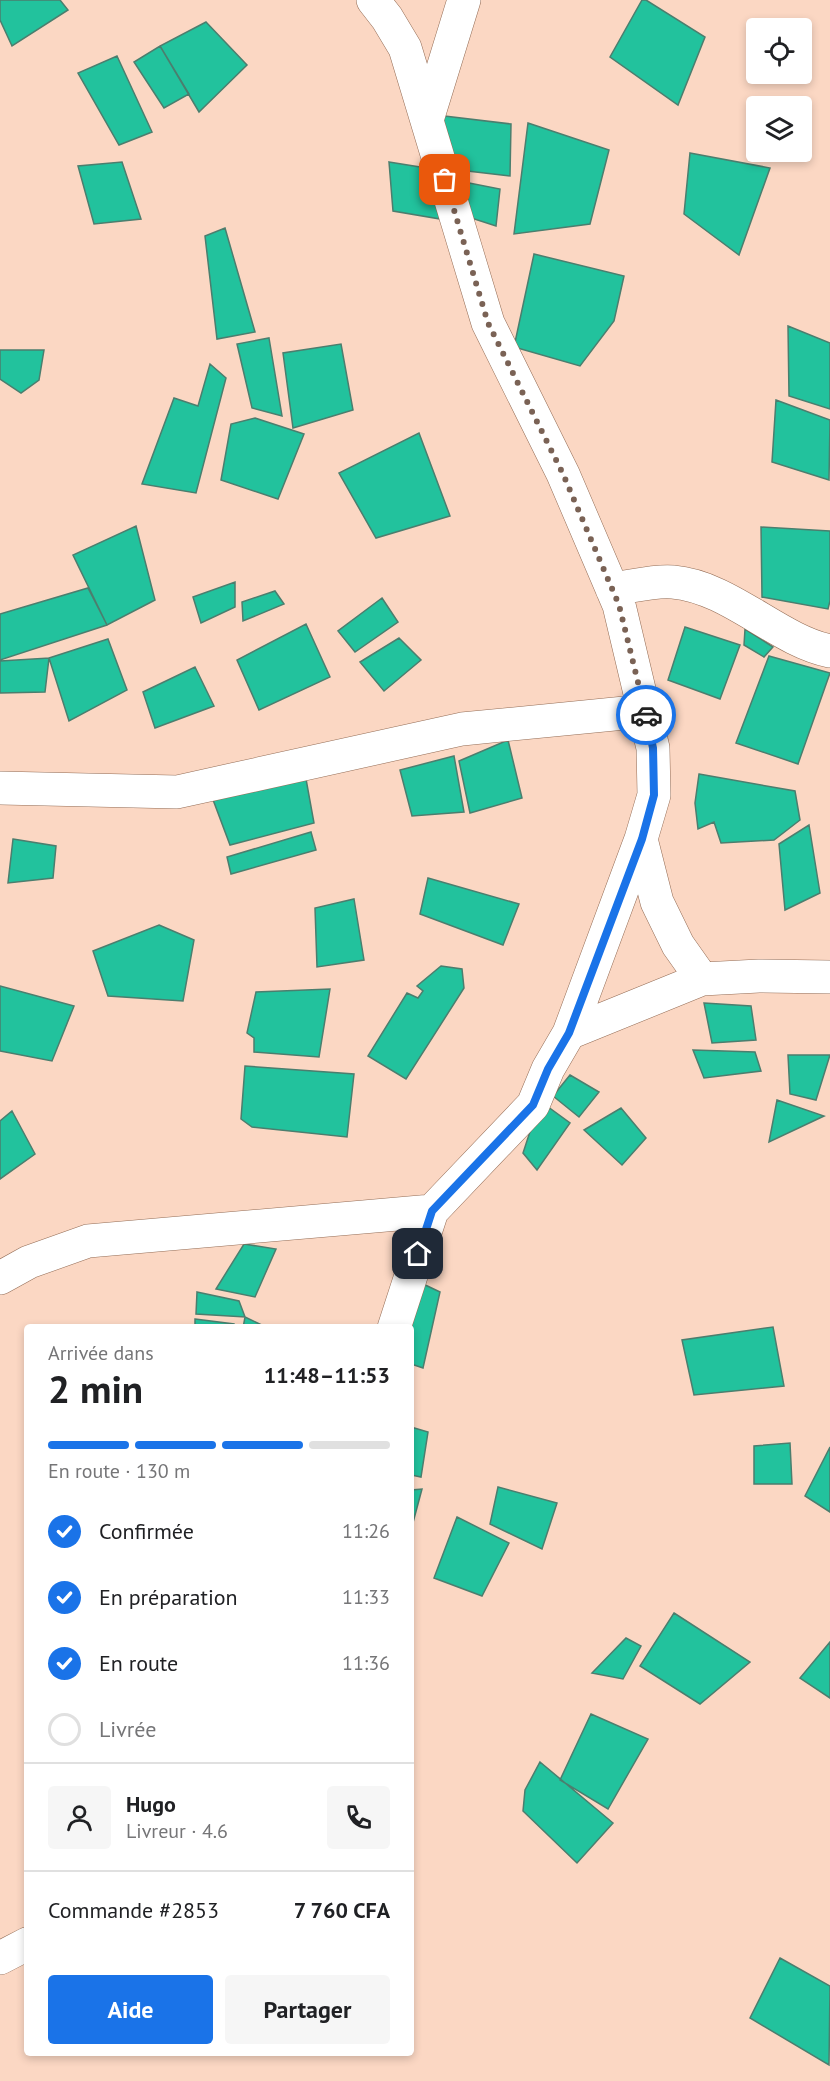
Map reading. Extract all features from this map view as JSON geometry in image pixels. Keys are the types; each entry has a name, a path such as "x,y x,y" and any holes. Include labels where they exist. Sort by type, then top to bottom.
{"street":[{"path":"373,0 405,48 488,323 563,474 619,605 653,748 654,795 642,839 569,1033 548,1069 533,1105 432,1211 395,1324"},
{"path":"427,120 464,0"},
{"path":"612,589 672,582 708,592 759,616 808,644 830,651"},
{"path":"0,788 177,792 462,729 645,711"},
{"path":"642,839 657,902 678,945 702,979"},
{"path":"569,1033 702,979 759,976 830,977"},
{"path":"0,1278 28,1262 88,1242 432,1211"},
{"path":"0,1958 24,1946"}],"building":[{"path":"0,0 60,0 68,10 12,46 0,20"},
{"path":"642,0 646,0 705,37 678,105 610,57"},
{"path":"206,22 247,65 199,112 160,46"},
{"path":"160,46 189,94 164,108 134,62"},
{"path":"117,56 152,132 119,145 78,73"},
{"path":"436,115 511,124 510,176 459,170"},
{"path":"528,123 609,150 590,224 514,234"},
{"path":"690,153 770,168 739,255 684,214"},
{"path":"122,162 141,219 94,224 78,166"},
{"path":"389,162 426,168 440,219 393,211"},
{"path":"459,181 500,189 496,226 465,216"},
{"path":"225,228 255,332 217,339 205,236"},
{"path":"534,254 624,276 614,321 580,366 514,347"},
{"path":"788,326 830,343 830,409 789,396"},
{"path":"269,338 282,416 252,408 237,344"},
{"path":"341,344 353,410 293,428 283,353"},
{"path":"0,350 44,350 39,380 21,393 0,379"},
{"path":"210,364 226,378 196,493 142,484 174,398 198,406"},
{"path":"776,400 830,420 829,480 772,462"},
{"path":"255,418 304,434 278,499 221,480 231,424"},
{"path":"419,433 450,516 376,538 339,473"},
{"path":"136,526 155,600 107,625 73,555"},
{"path":"761,527 830,531 828,609 762,597"},
{"path":"235,582 235,607 201,623 193,597"},
{"path":"88,588 107,625 0,660 0,614"},
{"path":"275,591 284,604 243,621 242,602"},
{"path":"382,598 398,622 355,652 338,631"},
{"path":"306,624 330,677 259,710 237,660"},
{"path":"685,627 740,645 720,699 668,680"},
{"path":"745,629 773,647 764,657 744,645"},
{"path":"399,638 421,660 384,691 360,662"},
{"path":"108,639 127,690 69,721 49,658"},
{"path":"769,656 830,673 798,764 736,743"},
{"path":"49,658 45,692 0,693 0,661"},
{"path":"195,667 214,706 155,728 143,692"},
{"path":"508,740 522,798 470,813 459,761"},
{"path":"454,756 464,812 412,816 400,770"},
{"path":"699,774 795,791 800,820 774,840 721,843 714,822 698,829 695,803"},
{"path":"306,779 314,823 230,845 212,797"},
{"path":"809,825 820,893 785,910 779,844"},
{"path":"311,832 316,850 231,874 227,857"},
{"path":"13,839 56,846 53,878 8,883"},
{"path":"428,878 519,904 503,945 420,914"},
{"path":"354,899 364,960 317,967 315,908"},
{"path":"159,925 194,940 183,1001 108,996 93,951"},
{"path":"441,966 462,969 464,988 406,1079 368,1056 407,993 418,998 423,991 417,986"},
{"path":"0,986 74,1006 52,1061 0,1051"},
{"path":"330,989 319,1057 254,1052 254,1038 247,1033 256,992"},
{"path":"704,1003 751,1006 756,1040 712,1043"},
{"path":"693,1050 755,1052 761,1071 704,1078"},
{"path":"788,1055 830,1055 816,1100 790,1094"},
{"path":"245,1066 354,1074 347,1137 252,1127 241,1119"},
{"path":"570,1075 599,1092 579,1117 553,1096"},
{"path":"777,1100 824,1116 769,1142"},
{"path":"540,1101 570,1123 537,1170 523,1153"},
{"path":"621,1108 646,1138 622,1165 584,1130"},
{"path":"12,1111 35,1154 0,1179 0,1121"},
{"path":"244,1244 276,1249 255,1297 216,1289"},
{"path":"419,1282 440,1292 423,1368 414,1365 414,1324 412,1324"},
{"path":"197,1292 239,1301 245,1317 196,1314"},
{"path":"245,1317 260,1324 244,1324"},
{"path":"195,1319 234,1324 195,1324"},
{"path":"773,1327 784,1386 694,1395 682,1340"},
{"path":"414,1428 428,1432 421,1477 414,1476"},
{"path":"790,1443 792,1484 754,1484 754,1446"},
{"path":"830,1447 830,1512 805,1496"},
{"path":"498,1487 557,1503 542,1549 490,1524"},
{"path":"422,1489 414,1519 414,1490"},
{"path":"457,1517 509,1543 482,1596 434,1578"},
{"path":"674,1613 750,1662 700,1704 640,1666"},
{"path":"626,1638 641,1646 623,1679 592,1673"},
{"path":"830,1642 830,1698 800,1678"},
{"path":"591,1714 648,1739 608,1809 560,1780"},
{"path":"540,1762 613,1823 577,1863 523,1811 525,1790"},
{"path":"780,1958 830,1986 829,2065 750,2018"}],"way so far":[{"path":"445,180 488,323 563,474 619,605 646,715"}],"route":[{"path":"418,1254 432,1211 533,1105 548,1069 569,1033 642,839 654,795 653,748 646,715"}]}
